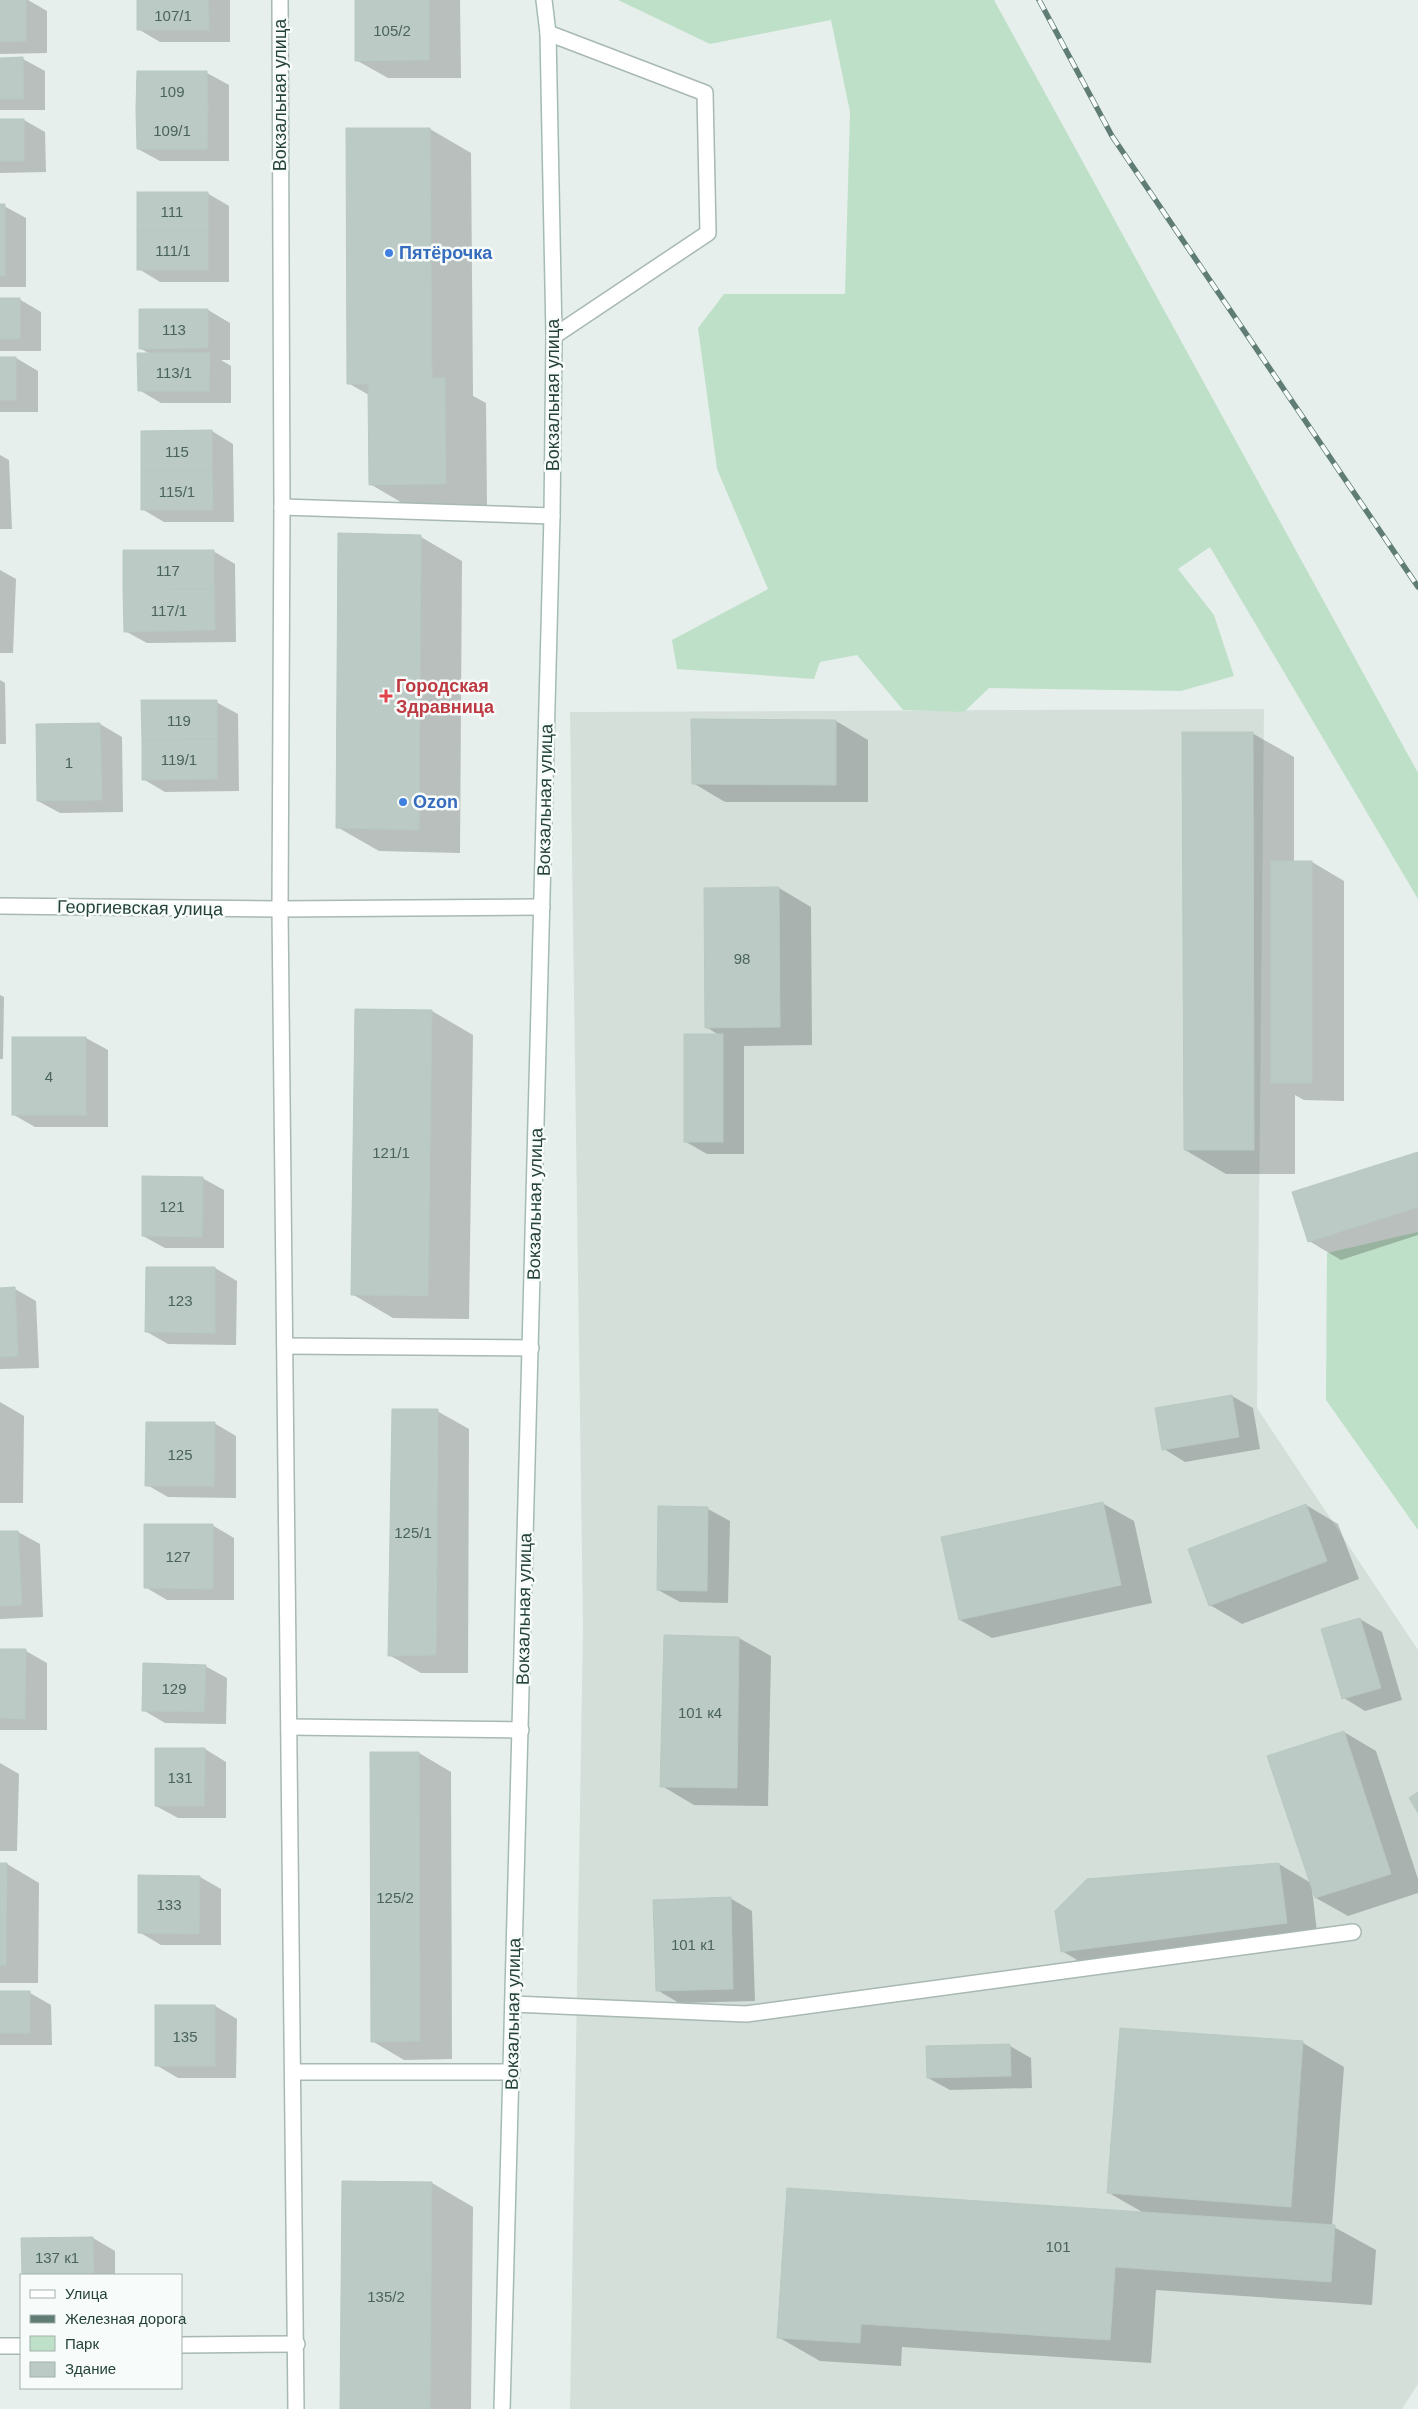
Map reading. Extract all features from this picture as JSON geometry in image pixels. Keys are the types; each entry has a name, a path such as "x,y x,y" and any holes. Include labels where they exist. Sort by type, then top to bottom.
{"street":[{"name":"Вокзальная улица","path":"280,0 282,507 280,910 296,2409"},
{"name":"Вокзальная улица","path":"502,2409 552,516 554,336 548,33 544,0"},
{"path":"548,33 705,93 708,224 708,233 554,336"},
{"path":"282,507 552,516"},
{"name":"Георгиевская улица","path":"0,906 280,910 542,907"},
{"path":"285,1346 531,1348"},
{"path":"289,1727 521,1730"},
{"path":"513,2004 746,2014 1354,1932"},
{"path":"293,2072 512,2072"},
{"path":"182,2345 296,2344"},
{"path":"0,2346 20,2346"}],"shaded area":[{"path":"1264,709 1257,1408 1418,1650 1418,2384 1402,2409 570,2409 583,1627 570,712"}],"green space":[{"path":"618,0 994,0 1418,773 1418,899 1210,547 1178,569 1214,615 1234,676 1181,691 989,688 964,712 903,710 857,655 820,662 814,679 677,669 672,640 768,589 717,469 698,328 724,294 845,294 850,112 831,20 710,44"},
{"path":"1418,1232 1418,1530 1326,1400 1327,1253"}],"building":[{"path":"0,0 26,0 26,41 0,42"},
{"path":"137,0 208,0 209,30 137,30"},
{"path":"355,0 429,0 429,60 355,61"},
{"path":"23,57 24,99 0,99 0,58"},
{"path":"137,71 207,71 208,110 136,110"},
{"path":"136,110 208,110 207,149 137,149"},
{"path":"0,119 24,119 24,161 0,161"},
{"name":"Пятёрочка","path":"346,128 430,128 432,378 445,378 446,484 369,485 368,384 347,384"},
{"path":"137,192 208,192 208,231 137,231"},
{"path":"0,204 5,204 5,276 0,276"},
{"path":"137,231 208,231 208,270 137,270"},
{"path":"0,298 20,298 20,339 0,339"},
{"path":"139,309 208,309 208,348 139,349"},
{"path":"137,353 210,353 209,391 138,391"},
{"path":"0,357 16,357 16,400 0,400"},
{"path":"212,430 212,470 141,471 141,431"},
{"path":"212,470 213,510 141,510 141,471"},
{"path":"338,533 421,535 419,830 336,828"},
{"path":"123,550 214,550 214,589 123,590"},
{"path":"214,589 215,630 124,632 123,590"},
{"path":"141,700 217,700 217,739 142,740"},
{"path":"691,719 836,720 836,785 692,784"},
{"path":"100,723 102,800 37,801 36,724"},
{"path":"1182,732 1253,732 1254,1150 1184,1150"},
{"path":"217,739 217,779 142,780 142,740"},
{"path":"1271,861 1312,861 1312,1083 1271,1083"},
{"path":"779,887 780,1027 705,1028 704,888"},
{"path":"355,1009 432,1010 428,1296 351,1295"},
{"path":"684,1034 723,1034 723,1142 684,1142"},
{"path":"12,1037 86,1037 86,1115 12,1115"},
{"path":"1418,1152 1418,1207 1308,1242 1292,1192"},
{"path":"142,1176 203,1177 202,1237 142,1236"},
{"path":"146,1267 215,1267 215,1333 145,1332"},
{"path":"15,1287 18,1356 0,1357 0,1288"},
{"path":"1232,1395 1239,1437 1162,1450 1155,1408"},
{"path":"392,1409 438,1409 436,1655 388,1656"},
{"path":"146,1422 215,1422 214,1486 145,1486"},
{"path":"1103,1502 1121,1585 959,1620 941,1537"},
{"path":"1306,1504 1327,1561 1209,1606 1188,1549"},
{"path":"658,1506 708,1507 707,1591 657,1590"},
{"path":"144,1524 213,1524 213,1589 144,1588"},
{"path":"0,1531 18,1531 22,1605 0,1606"},
{"path":"1360,1618 1381,1688 1342,1699 1321,1629"},
{"path":"664,1635 739,1637 737,1788 660,1787"},
{"path":"0,1649 26,1649 25,1719 0,1718"},
{"path":"143,1663 206,1665 204,1712 142,1711"},
{"path":"1344,1731 1391,1874 1315,1898 1267,1756"},
{"path":"155,1748 205,1748 204,1806 155,1806"},
{"path":"370,1752 419,1752 420,2041 371,2042"},
{"path":"1418,1792 1418,1813 1409,1798"},
{"path":"0,1863 7,1863 6,1966 0,1965"},
{"path":"1279,1863 1287,1923 1061,1952 1055,1911 1087,1879"},
{"path":"138,1875 200,1876 199,1934 138,1933"},
{"path":"731,1897 733,1989 656,1991 653,1900"},
{"path":"0,1991 30,1991 30,2033 0,2033"},
{"path":"155,2005 215,2005 215,2066 155,2066"},
{"path":"1120,2028 1303,2041 1291,2207 1107,2193"},
{"path":"1010,2044 1011,2076 927,2078 926,2046"},
{"path":"342,2181 432,2182 430,2409 340,2409"},
{"path":"787,2188 1335,2225 1331,2282 1115,2267 1110,2340 861,2324 860,2343 777,2338"},
{"path":"93,2237 94,2274 22,2274 21,2238"}],"railway":[{"path":"1039,0 1112,136 1418,587"}],"place":[{"name":"Пятёрочка","path":"389,253"},
{"name":"Городская Здравница","path":"386,696"},
{"name":"Ozon","path":"403,802"}]}
